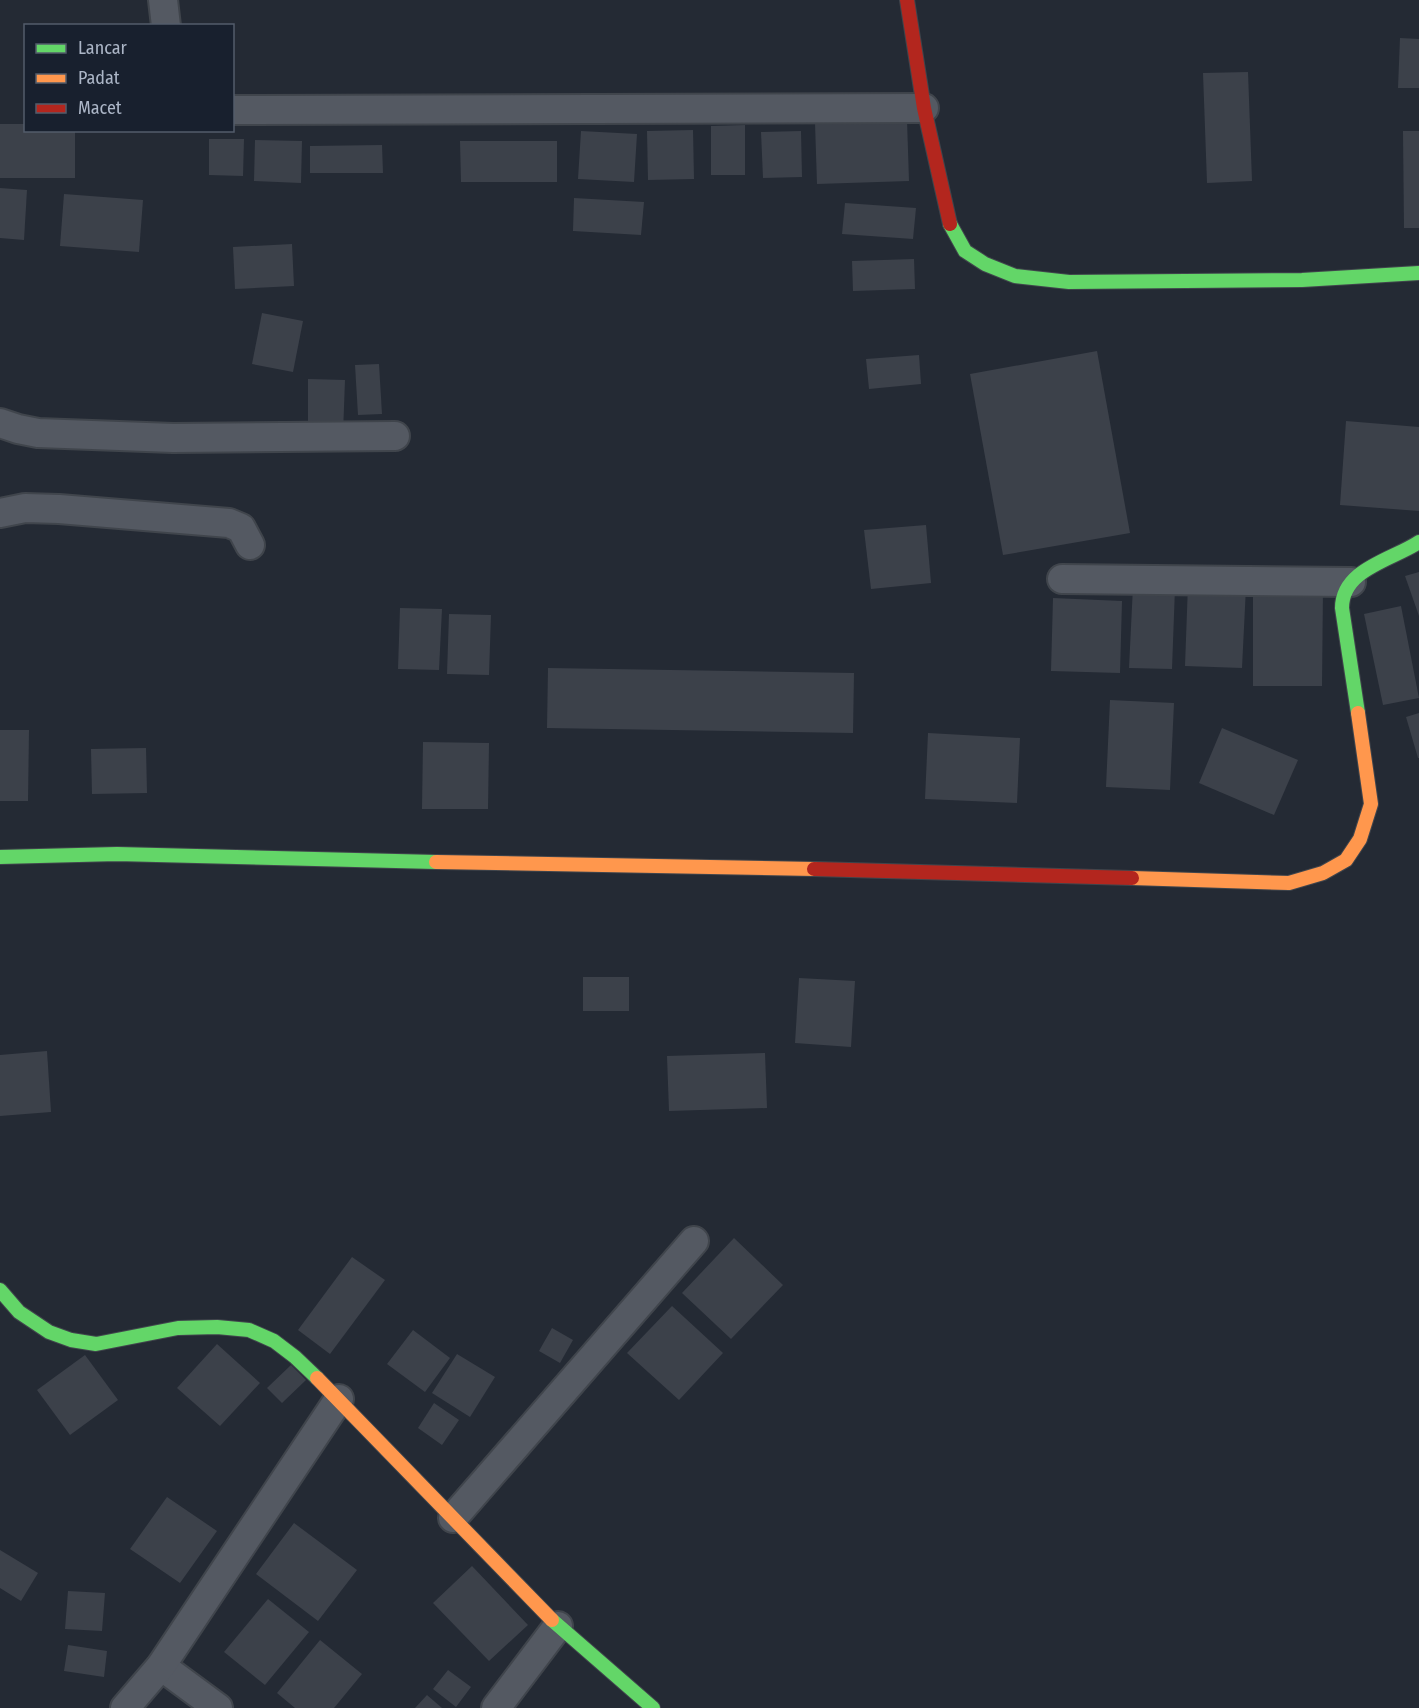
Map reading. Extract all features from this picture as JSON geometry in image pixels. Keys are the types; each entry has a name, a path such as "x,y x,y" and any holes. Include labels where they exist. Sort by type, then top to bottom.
{"street":[{"path":"163,0 166,24"},
{"path":"907,0 924,108 951,228 965,251 985,264 1015,276 1069,282 1302,280 1419,273"},
{"path":"234,110 924,108"},
{"path":"0,423 38,433 172,438 396,436"},
{"path":"0,513 25,508 229,523 241,528 250,544"},
{"path":"0,857 117,854 629,867 862,870 1289,883 1324,875 1349,859 1364,835 1371,804 1342,608 1343,593 1351,582 1364,571 1403,553 1419,542"},
{"path":"1062,579 1351,582"},
{"path":"453,1518 694,1241"},
{"path":"0,1290 19,1312 49,1332 71,1340 96,1344 178,1328 216,1327 249,1330 274,1341 295,1357 339,1399 558,1626 653,1708"},
{"path":"125,1708 161,1666 339,1399"},
{"path":"496,1708 558,1626"},
{"path":"161,1666 218,1708"}],"building":[{"path":"1400,38 1419,39 1419,88 1398,88"},
{"path":"1248,72 1252,181 1207,183 1203,73"},
{"path":"907,120 909,181 817,184 815,123"},
{"path":"0,124 24,124 24,132 75,132 75,178 0,178"},
{"path":"745,125 745,175 711,175 711,126"},
{"path":"693,130 694,179 648,180 647,131"},
{"path":"581,131 637,134 634,182 578,179"},
{"path":"801,131 802,177 763,178 761,132"},
{"path":"1403,131 1419,131 1419,228 1404,228"},
{"path":"209,139 244,139 243,176 209,175"},
{"path":"255,140 302,141 301,183 254,181"},
{"path":"460,141 557,141 557,182 461,182"},
{"path":"382,145 383,173 310,173 310,146"},
{"path":"0,188 27,190 24,240 0,238"},
{"path":"64,194 143,200 139,252 60,246"},
{"path":"574,198 644,202 641,235 573,231"},
{"path":"845,203 916,208 913,239 842,234"},
{"path":"292,244 294,286 235,289 233,247"},
{"path":"914,259 915,289 853,291 852,261"},
{"path":"262,313 303,321 293,372 252,364"},
{"path":"1097,351 1130,533 1003,555 970,374"},
{"path":"919,355 921,384 869,389 866,359"},
{"path":"379,364 382,414 358,415 355,365"},
{"path":"308,379 345,380 343,434 308,433"},
{"path":"1346,421 1419,427 1419,511 1340,505"},
{"path":"926,525 931,583 871,589 864,530"},
{"path":"1419,572 1419,616 1405,576"},
{"path":"1188,584 1246,587 1242,668 1185,666"},
{"path":"1133,586 1175,588 1172,669 1129,668"},
{"path":"1253,588 1323,588 1322,686 1253,686"},
{"path":"1053,598 1122,601 1120,673 1051,671"},
{"path":"1401,606 1419,698 1383,705 1364,614"},
{"path":"400,608 442,609 439,670 398,669"},
{"path":"449,614 491,615 489,675 447,674"},
{"path":"548,668 854,673 853,733 547,728"},
{"path":"1110,700 1174,703 1170,790 1106,787"},
{"path":"1419,713 1419,758 1418,758 1406,717"},
{"path":"1222,728 1298,760 1274,815 1199,783"},
{"path":"0,730 29,730 28,801 0,801"},
{"path":"928,733 1020,738 1017,803 925,799"},
{"path":"423,742 489,743 488,809 422,809"},
{"path":"146,748 147,793 92,794 91,749"},
{"path":"583,977 629,977 629,1011 583,1011"},
{"path":"799,978 855,981 851,1047 795,1043"},
{"path":"47,1051 51,1112 0,1116 0,1055"},
{"path":"765,1053 767,1108 669,1111 667,1056"},
{"path":"734,1238 783,1285 731,1339 682,1293"},
{"path":"352,1257 385,1280 330,1354 298,1330"},
{"path":"672,1306 723,1353 679,1400 627,1353"},
{"path":"552,1328 573,1340 560,1363 539,1351"},
{"path":"413,1330 450,1358 425,1392 387,1364"},
{"path":"217,1344 260,1383 220,1426 177,1388"},
{"path":"457,1354 495,1377 470,1417 432,1393"},
{"path":"85,1355 118,1400 70,1435 37,1390"},
{"path":"291,1365 306,1380 282,1403 267,1388"},
{"path":"434,1403 459,1420 442,1445 418,1428"},
{"path":"167,1497 217,1531 180,1583 130,1549"},
{"path":"294,1523 357,1570 318,1621 256,1574"},
{"path":"0,1550 38,1573 21,1601 0,1588"},
{"path":"472,1566 528,1625 489,1661 433,1603"},
{"path":"68,1591 105,1593 102,1631 65,1629"},
{"path":"268,1599 309,1632 265,1685 224,1652"},
{"path":"320,1640 362,1674 334,1708 295,1708 277,1693"},
{"path":"68,1645 107,1651 104,1677 64,1671"},
{"path":"448,1670 471,1687 456,1707 433,1689"},
{"path":"427,1695 442,1708 415,1708"}],"traffic: fast":[{"path":"950,224 965,251 985,264 1015,276 1069,282 1302,280 1419,273"},
{"path":"1358,713 1342,608 1344,595 1350,584 1370,567 1419,542"},
{"path":"0,857 117,854 436,862"},
{"path":"0,1290 19,1312 49,1332 71,1340 96,1344 178,1328 217,1327 249,1330 274,1341 317,1378"},
{"path":"552,1620 653,1708"}],"traffic: slow":[{"path":"1132,878 1289,883 1323,873 1346,860 1360,839 1371,804 1358,713"},
{"path":"436,862 814,869"},
{"path":"317,1378 552,1620"}],"traffic: jam":[{"path":"907,0 924,108 950,224"},
{"path":"814,869 1132,878"}]}
